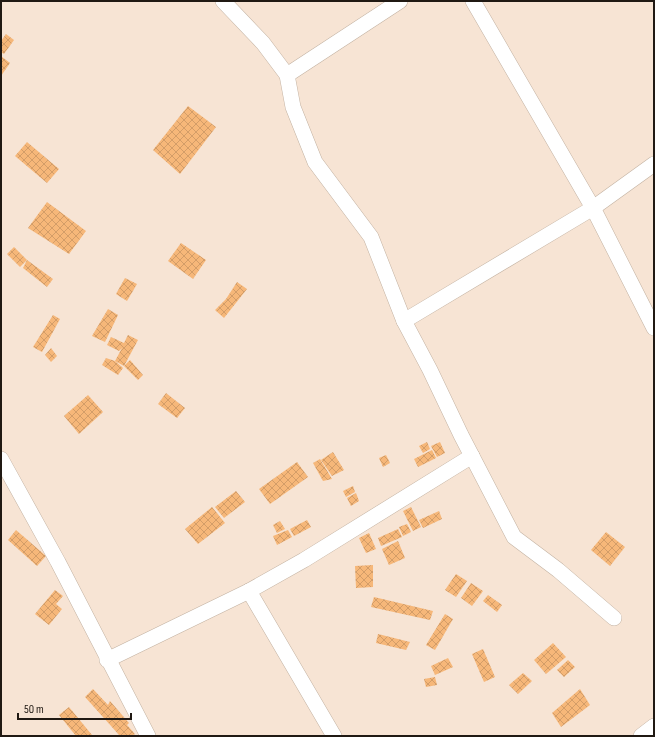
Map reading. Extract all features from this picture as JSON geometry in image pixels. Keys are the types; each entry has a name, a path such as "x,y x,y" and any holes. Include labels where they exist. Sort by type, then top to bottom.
{"street":[{"path":"223,1 263,43 287,75 293,107 315,162 371,237 404,321 514,537 558,570 614,618"},
{"path":"287,75 400,1"},
{"path":"473,1 593,208 654,328"},
{"path":"404,321 593,208 654,164"},
{"path":"107,660 249,591 304,560 472,456"},
{"path":"1,459 58,562 107,660 148,736"},
{"path":"249,591 334,736"},
{"path":"641,736 654,726"}],"building":[{"path":"6,34 14,40 4,54 1,52 1,41"},
{"path":"1,56 10,63 1,76"},
{"path":"188,106 216,127 180,174 153,150"},
{"path":"27,142 59,169 47,183 15,156"},
{"path":"47,202 86,231 69,254 28,228"},
{"path":"181,243 206,260 193,279 168,261"},
{"path":"14,247 27,260 20,267 7,254"},
{"path":"27,260 53,279 47,287 23,268"},
{"path":"125,278 137,284 127,301 116,294"},
{"path":"237,282 247,289 224,318 215,310 226,299"},
{"path":"108,309 118,315 105,342 92,336"},
{"path":"53,315 60,319 42,352 33,347"},
{"path":"128,335 138,340 124,366 115,361 122,348 119,351 107,345 111,337 124,343"},
{"path":"51,348 57,356 51,362 45,355"},
{"path":"106,358 115,361 123,368 118,375 102,365"},
{"path":"130,360 143,375 138,380 124,366"},
{"path":"166,393 185,408 177,418 158,404"},
{"path":"88,395 103,412 79,434 64,416"},
{"path":"427,442 430,449 423,453 419,446"},
{"path":"440,442 445,453 437,457 431,446"},
{"path":"432,450 436,458 418,467 414,459"},
{"path":"333,452 344,470 332,476 321,460"},
{"path":"386,455 390,463 383,467 379,458"},
{"path":"320,459 332,479 323,481 313,463"},
{"path":"297,462 308,477 270,504 259,489"},
{"path":"353,486 355,492 346,497 343,491"},
{"path":"236,491 245,502 224,518 215,507"},
{"path":"356,493 359,501 351,506 347,498"},
{"path":"212,507 225,523 198,544 185,529"},
{"path":"411,507 421,527 413,531 403,511"},
{"path":"439,511 442,519 423,528 419,520"},
{"path":"307,520 311,527 294,536 290,529"},
{"path":"280,521 285,529 277,533 273,525"},
{"path":"407,524 411,532 403,536 399,527"},
{"path":"398,529 402,537 381,546 378,538"},
{"path":"16,530 46,556 37,566 8,540"},
{"path":"288,530 292,537 277,545 273,536"},
{"path":"606,532 625,547 610,566 591,550"},
{"path":"369,533 376,549 366,553 359,538"},
{"path":"398,541 405,558 389,565 382,549"},
{"path":"373,565 373,587 356,588 355,566"},
{"path":"456,574 467,581 456,597 445,590"},
{"path":"471,583 483,591 472,606 461,598"},
{"path":"55,590 63,596 56,604 62,609 49,625 35,614"},
{"path":"488,595 502,605 497,612 483,601"},
{"path":"374,597 433,611 430,620 371,607"},
{"path":"445,614 453,619 435,650 426,645"},
{"path":"378,634 410,642 406,650 376,643"},
{"path":"553,643 566,657 546,674 534,660"},
{"path":"483,649 495,677 484,682 472,654"},
{"path":"448,658 453,667 435,675 431,666"},
{"path":"568,660 575,667 564,677 557,670"},
{"path":"523,673 532,681 518,694 509,685"},
{"path":"435,677 437,685 426,687 424,679"},
{"path":"93,689 108,705 110,701 129,723 127,725 135,734 132,736 120,736 85,697"},
{"path":"580,689 590,705 561,727 552,713"},
{"path":"69,707 92,735 76,736 59,715"}]}
